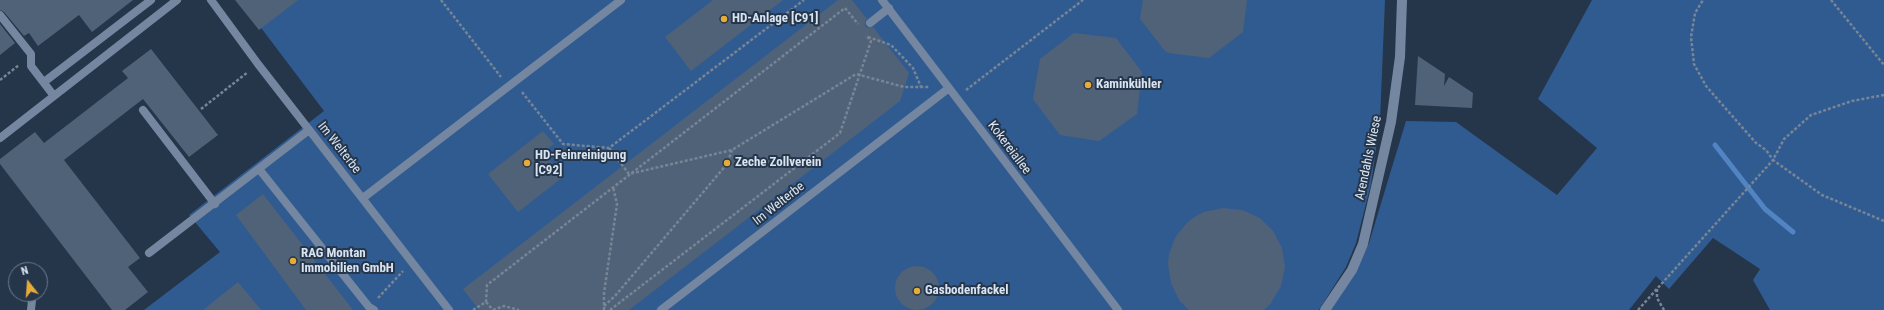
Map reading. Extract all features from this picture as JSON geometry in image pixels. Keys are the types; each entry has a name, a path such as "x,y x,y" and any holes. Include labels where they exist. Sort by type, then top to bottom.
{"street":[{"name":"Arendahls Wiese","path":"1325,310 1352,270 1363,244 1391,122 1400,57 1402,0"}],"lane":[{"path":"44,82 151,0"},
{"name":"Im Welterbe","path":"211,0 258,64 449,310"},
{"path":"363,198 621,0"},
{"name":"Kokereiallee","path":"882,0 1118,310"},
{"path":"0,138 176,1"},
{"path":"870,23 889,8"},
{"path":"0,15 31,54 31,64 54,96"},
{"name":"Im Welterbe","path":"661,310 949,88"},
{"path":"143,110 215,204"},
{"path":"149,253 215,204 309,130"},
{"path":"259,169 371,308"}],"path":[{"path":"441,0 563,144 609,148 804,0"},
{"path":"956,98 1083,0"},
{"path":"1704,0 1695,13 1691,37 1694,64 1706,86 1756,143 1766,150 1773,160 1822,195 1884,221"},
{"path":"1831,0 1884,65"},
{"path":"519,310 504,306 493,310 486,302 487,285 845,8 871,41 840,133 610,310"},
{"path":"859,32 891,44 914,68 921,87"},
{"path":"0,80 20,65 31,64"},
{"path":"201,108 258,64"},
{"path":"629,174 732,150 856,74 904,87 949,88"},
{"path":"1638,310 1753,184 1773,160 1784,139 1811,115 1852,101 1884,95"},
{"path":"609,148 629,174"},
{"path":"604,306 615,296 727,164 732,150"},
{"path":"604,310 604,293 617,204 613,187"},
{"path":"371,308 412,262"},
{"path":"1657,288 1657,298 1664,310"},
{"path":"476,309 486,302"}],"shaded area":[{"name":"Zeche Zollverein","path":"240,0 1385,0 1380,121 1371,184 1356,243 1346,267 1319,310 144,310 220,252 189,215 324,111"},
{"path":"1592,0 1884,0 1884,310 1770,310 1753,280 1760,269 1713,238 1669,289 1656,276 1629,310 1328,310 1355,272 1369,243 1406,121 1456,122 1557,195 1597,148 1538,99"}],"building":[{"path":"0,0 133,0 92,32 79,15 38,46 29,33 24,36 4,12 0,10"},
{"path":"235,0 298,0 259,30"},
{"name":"HD-Anlage [C91]","path":"713,0 783,0 691,71 665,37"},
{"path":"838,0 852,0 867,19 865,21 865,26 868,28 873,27 909,73 900,101 629,310 479,310 463,289"},
{"name":"Kaminkühler","path":"1143,0 1247,0 1243,32 1209,58 1169,53 1165,51 1140,19"},
{"path":"0,24 15,43 0,55"},
{"name":"Kaminkühler","path":"1074,33 1116,38 1142,72 1137,114 1099,141 1060,135 1033,99 1040,59"},
{"path":"151,49 218,135 189,157 143,99 64,160 140,258 128,267 148,292 125,310 112,310 0,164 0,159 35,132 44,143 128,78 122,71"},
{"path":"1418,56 1445,74 1444,86 1449,77 1473,93 1472,108 1415,105"},
{"name":"HD-Feinreinigung [C92]","path":"543,131 554,144 543,152 563,177 518,212 488,174"},
{"name":"RAG Montan Immobilien GmbH","path":"263,194 353,310 306,310 236,215"},
{"path":"1223,208 1242,210 1260,218 1273,231 1282,248 1285,267 1281,286 1271,303 1264,310 1189,310 1179,300 1171,283 1168,264 1169,254 1176,236 1188,222 1196,216 1204,212"},
{"name":"Gasbodenfackel","path":"913,266 921,266 933,272 939,284 939,292 933,304 921,310 913,310 901,304 895,292 895,284 901,272"},
{"path":"238,282 261,310 203,310"}],"waterway":[{"path":"1715,145 1765,209 1793,232"}],"place":[{"name":"HD-Anlage [C91]","path":"724,19"},
{"name":"Kaminkühler","path":"1088,85"},
{"name":"HD-Feinreinigung [C92]","path":"527,163"},
{"name":"Zeche Zollverein","path":"727,163"},
{"name":"RAG Montan Immobilien GmbH","path":"293,261"},
{"name":"Gasbodenfackel","path":"917,291"}]}
